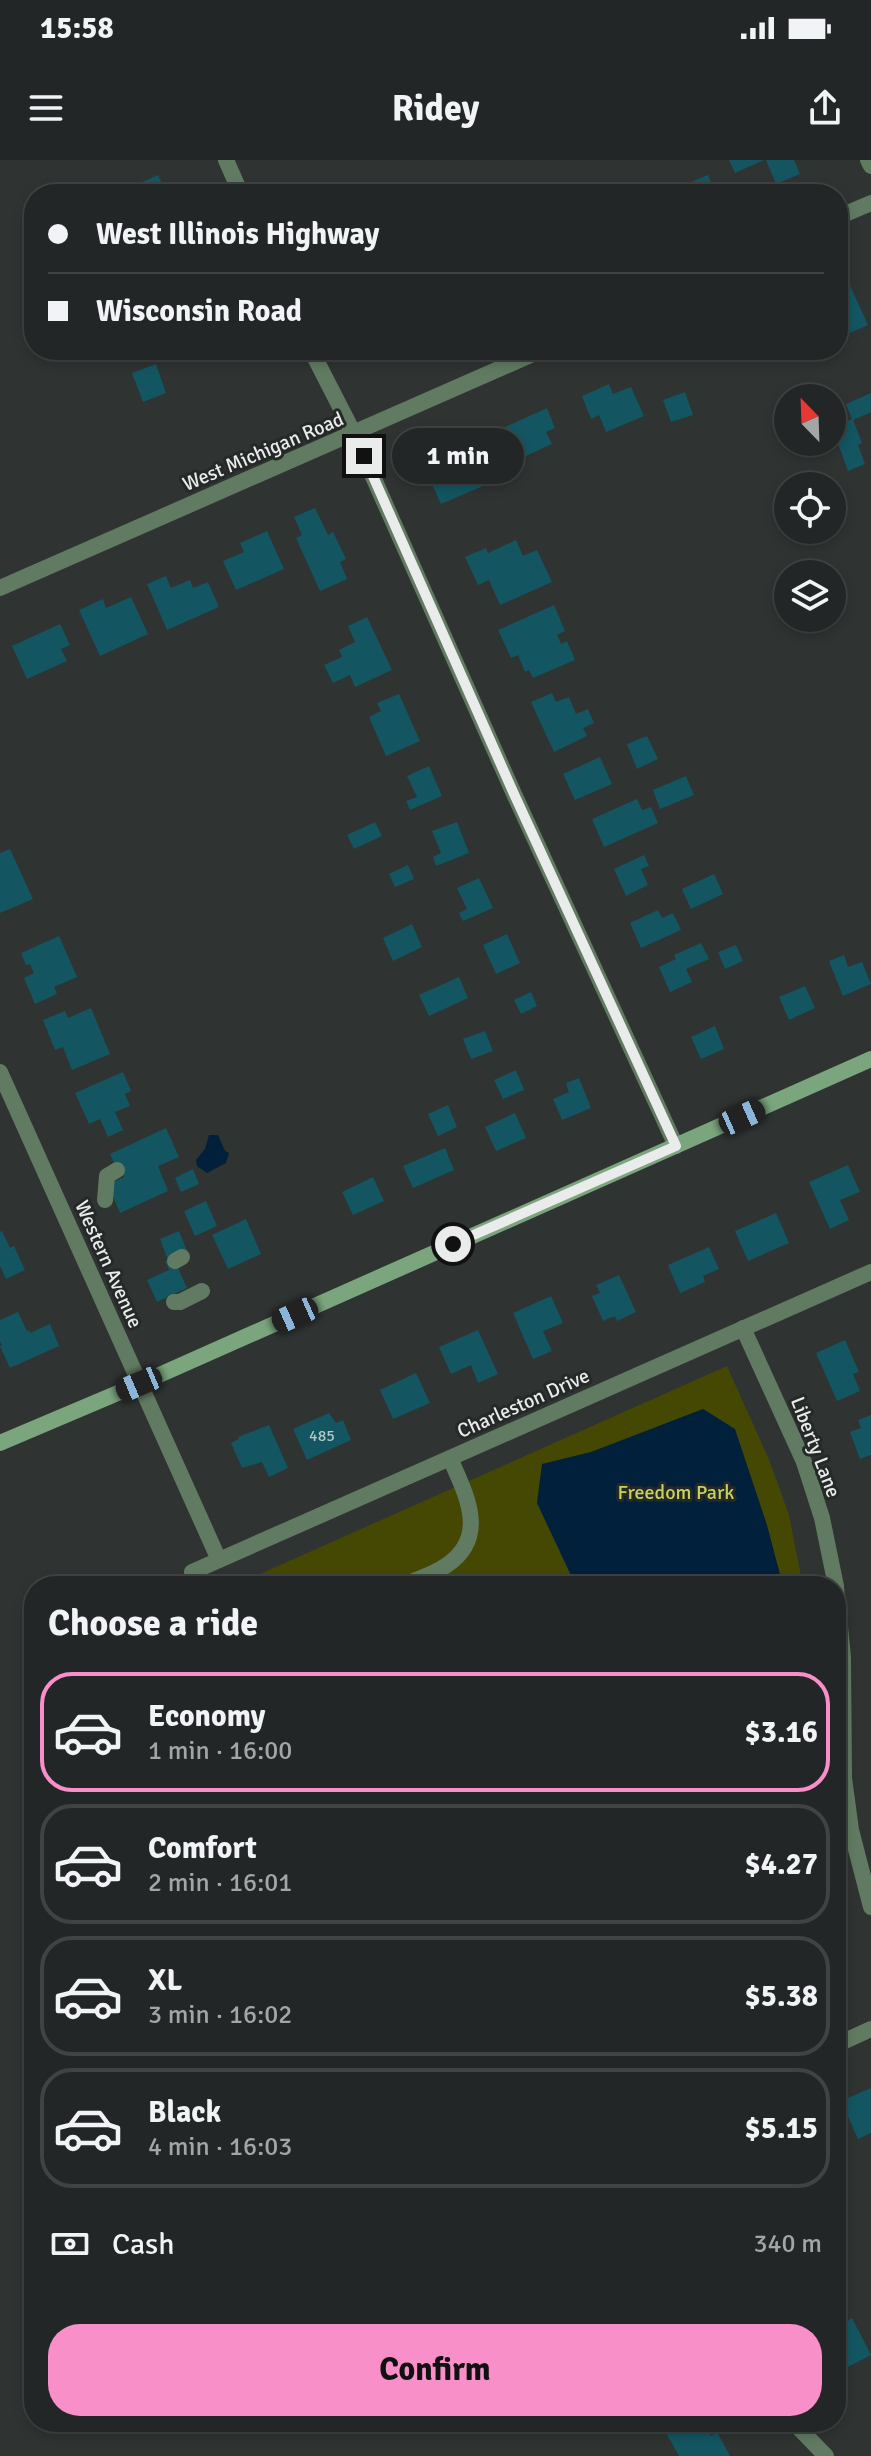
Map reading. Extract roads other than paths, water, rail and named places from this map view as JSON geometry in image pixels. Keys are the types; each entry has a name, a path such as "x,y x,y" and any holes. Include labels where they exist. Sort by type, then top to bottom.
{"street":[{"path":"226,160 237,184"},
{"path":"868,160 871,166"},
{"path":"848,213 871,203"},
{"path":"316,360 354,434 514,794 676,1146"},
{"name":"West Michigan Road","path":"0,588 520,360"},
{"path":"0,1443 871,1059"},
{"name":"Western Avenue","path":"0,1072 219,1560"},
{"path":"105,1200 107,1176 117,1170"},
{"name":"Charleston Drive","path":"192,1572 871,1272"},
{"path":"174,1302 202,1291"},
{"name":"Liberty Lane","path":"743,1328 804,1462 822,1518 834,1576"},
{"path":"422,1576 449,1564 467,1544 472,1522 466,1496 450,1458"},
{"name":"Liberty Lane","path":"846,1793 851,1830 871,1907"},
{"path":"846,2040 871,2029"},
{"path":"803,2432 826,2456"}],"water":[{"path":"209,1135 218,1135 229,1153 226,1163 207,1173 197,1166 196,1160 205,1149"},
{"path":"703,1409 735,1429 780,1576 571,1576 537,1503 542,1464 591,1452"}],"park label":[{"name":"Freedom Park","path":"676,1492"}]}
